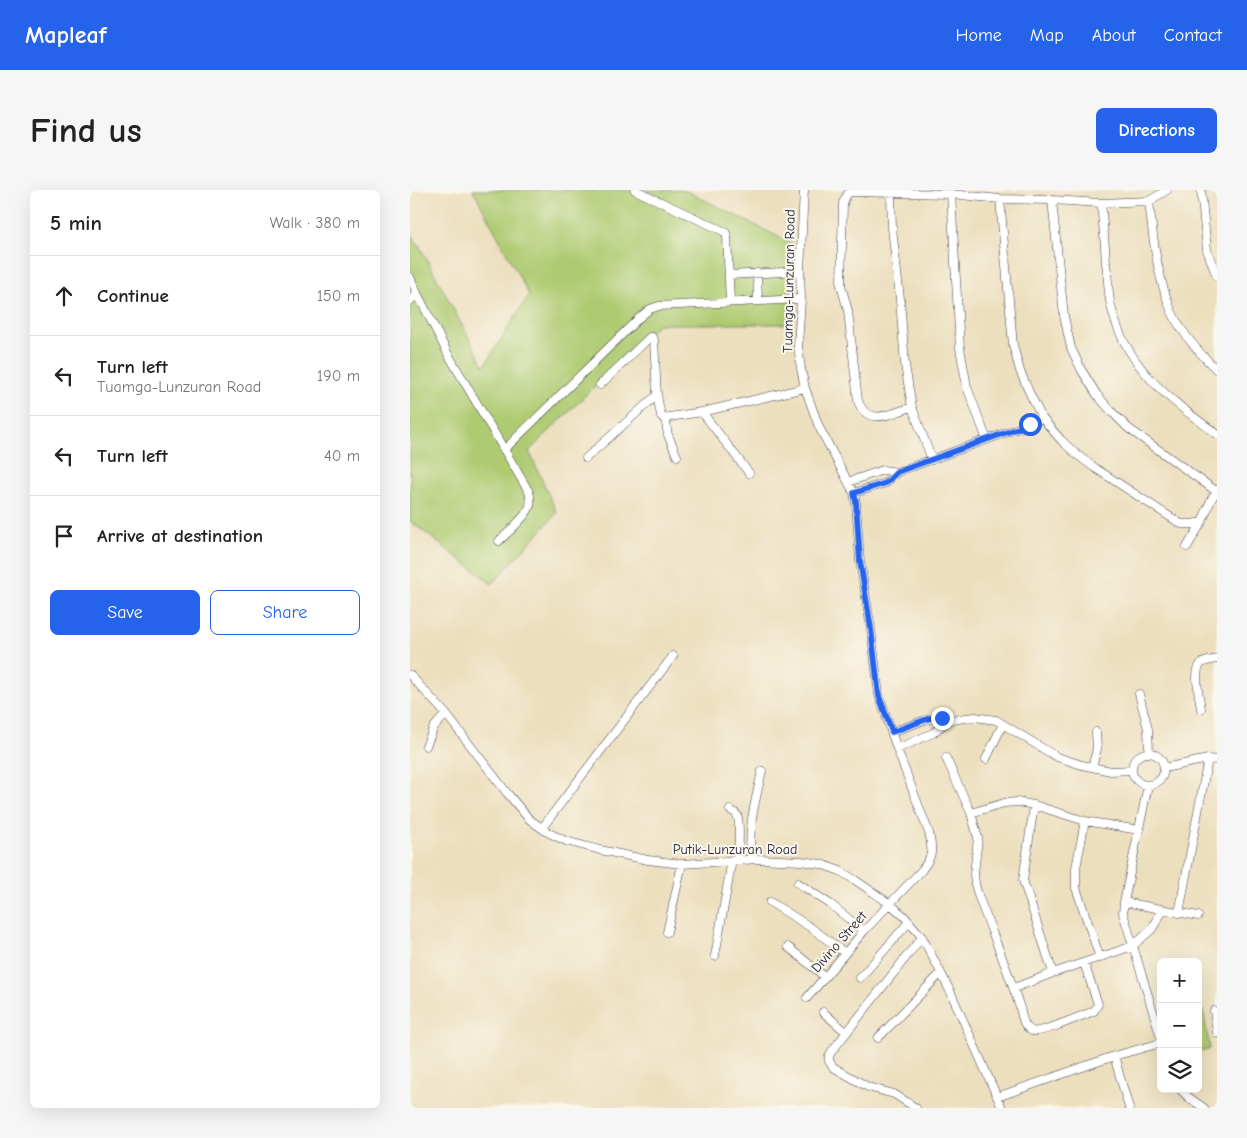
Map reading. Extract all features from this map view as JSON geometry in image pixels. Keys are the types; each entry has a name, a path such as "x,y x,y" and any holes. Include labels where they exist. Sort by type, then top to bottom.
{"street":[{"path":"635,190 726,233 730,302"},
{"name":"Tuamga-Lunzuran Road","path":"804,190 798,345 801,369 805,388 819,428 854,493 860,561 879,696 929,833 932,846 928,862 890,904"},
{"path":"912,407 881,417 873,417 861,409 858,400 848,311 841,285 843,203 847,194 851,192 951,194 1000,199 1101,202 1149,201 1167,190"},
{"path":"1200,190 1207,250 1217,277"},
{"path":"891,194 892,228 905,365 912,407 932,460"},
{"path":"951,194 960,348 967,387 987,440"},
{"path":"1000,199 1013,345 1020,371 1042,418 1076,454 1181,524 1202,522"},
{"path":"1052,200 1064,316 1071,348 1082,371 1097,395 1128,428 1217,491 1187,547"},
{"path":"1149,201 1157,261 1169,306 1182,329 1196,348 1217,370"},
{"path":"1101,202 1110,302 1118,327 1130,351 1161,391 1217,434"},
{"path":"729,275 800,271"},
{"path":"756,273 758,301"},
{"path":"410,276 417,294 448,354 529,492 531,499 526,513 499,541"},
{"path":"410,301 417,294"},
{"path":"504,450 640,316 650,309 660,306 801,299"},
{"path":"600,386 649,337 652,337 654,340 661,416 665,418 668,435 677,456"},
{"path":"665,418 702,412 805,388"},
{"path":"586,458 658,396"},
{"path":"702,412 749,473"},
{"path":"854,493 886,483 897,472 1042,418"},
{"path":"848,482 883,470 897,472"},
{"path":"542,828 673,656"},
{"path":"1201,709 1196,675 1197,668 1201,664 1217,659"},
{"name":"Putik-Lunzuran Road","path":"410,675 446,714 507,793 529,818 547,832 566,841 600,850 648,860 682,864 752,859 801,861 821,864 840,871 890,904 922,938 951,993 1002,1108"},
{"path":"1139,694 1148,729 1149,752"},
{"path":"426,746 434,727 446,714"},
{"path":"892,732 933,718 949,720 975,717 996,720 1057,757 1111,771 1132,770"},
{"path":"897,749 933,733 949,720"},
{"path":"986,759 1003,724"},
{"path":"909,726 915,741"},
{"path":"1092,767 1096,749 1096,732"},
{"path":"1149,752 1154,753 1161,759 1164,768 1158,782 1148,785 1135,779 1132,770 1138,755 1149,752"},
{"path":"946,758 971,813 978,838 974,874 978,895 1014,988 1027,1028 1035,1032 1094,1011 1098,1004 1084,963"},
{"path":"1164,768 1208,759 1217,760"},
{"path":"1179,912 1208,759"},
{"path":"752,859 750,828 762,771"},
{"path":"1148,785 1123,913 1157,1025"},
{"path":"971,813 1004,803 1017,802 1085,821 1139,830"},
{"path":"1034,806 1023,880 1053,973"},
{"path":"715,956 735,860 738,822 735,813 730,810"},
{"path":"1085,821 1076,868 1076,888 1100,958"},
{"path":"667,932 682,864"},
{"path":"798,883 830,904 864,931"},
{"path":"770,902 810,927 845,953"},
{"path":"1124,902 1198,916"},
{"name":"Divino Street","path":"807,998 864,931 890,904"},
{"path":"1014,988 1133,946 1152,929 1163,910"},
{"path":"860,978 909,922"},
{"path":"916,1108 894,1094 868,1087 833,1067 829,1061 829,1056 846,1032 922,938"},
{"path":"788,947 825,977"},
{"path":"878,1038 941,973"},
{"path":"1214,1011 1217,1033"},
{"path":"823,1012 846,1032"},
{"path":"997,1097 1114,1056 1157,1045"},
{"path":"1114,1056 1129,1108"},
{"path":"1184,1093 1204,1108"}],"green space":[{"path":"473,190 684,190 795,245 788,324 658,324 529,451 557,513 492,584 410,521 410,234 419,245 484,366 529,295"},
{"path":"1202,1010 1210,1049 1202,1050 1202,1048"}],"route":[{"path":"942,718 930,718 892,732 879,696 860,561 854,493 886,483 897,472 1030,424"}]}
